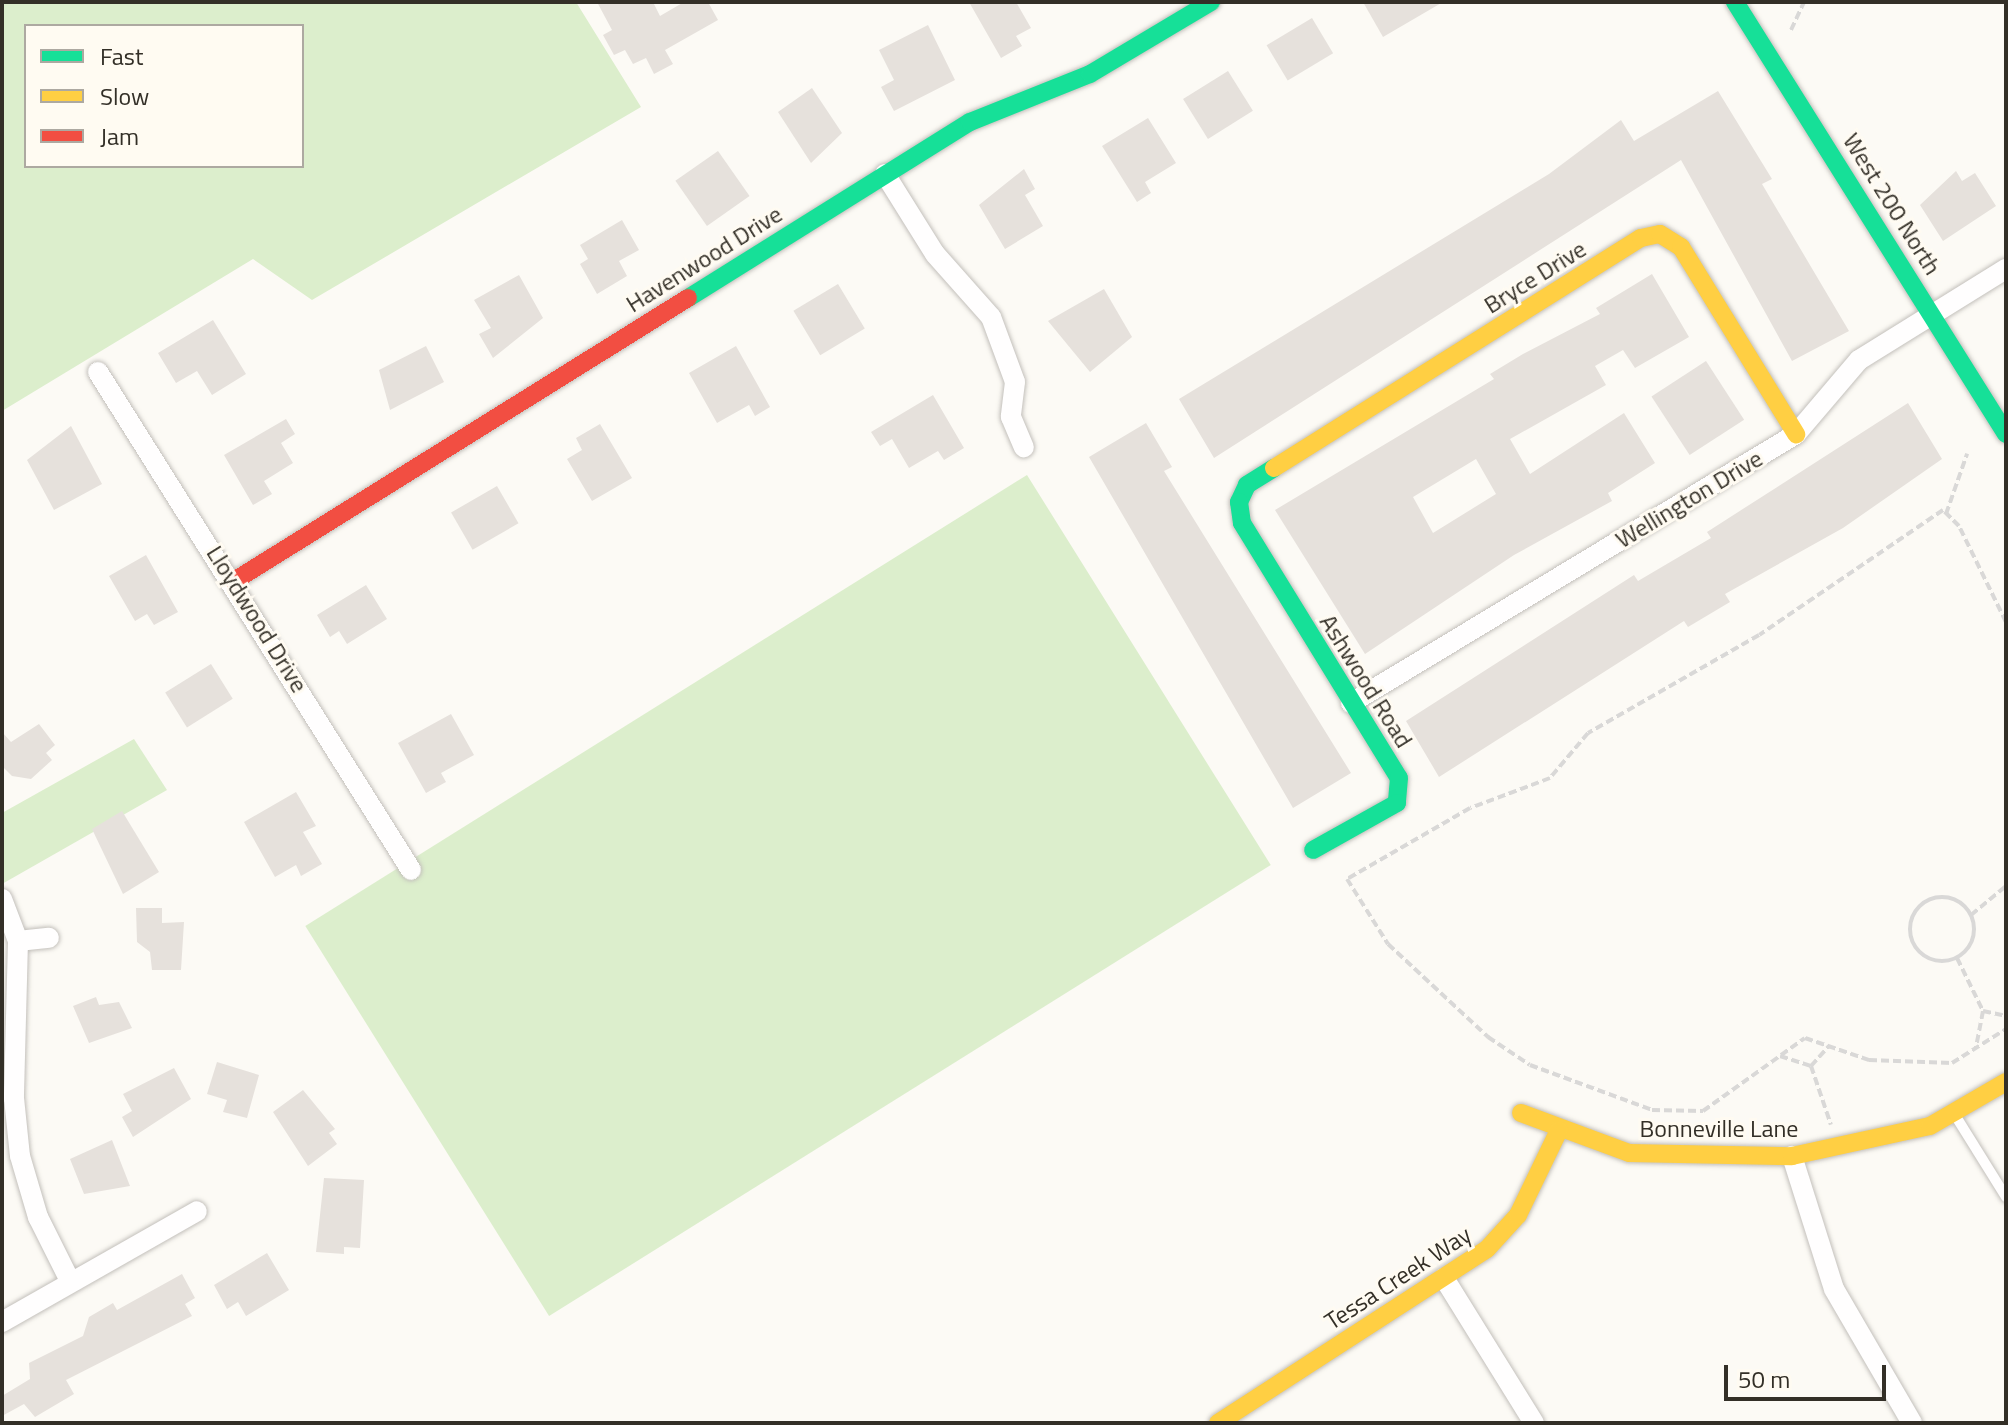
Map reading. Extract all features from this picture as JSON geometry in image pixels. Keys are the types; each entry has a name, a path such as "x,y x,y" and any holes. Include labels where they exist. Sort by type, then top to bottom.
{"street":[{"name":"Havenwood Drive","path":"234,581 970,122 1090,74 1211,2"},
{"name":"West 200 North","path":"1735,2 2006,434"},
{"path":"885,174 935,254 991,317 1015,382 1011,417 1024,447"},
{"name":"Bryce Drive","path":"1239,502 1247,485 1641,238 1660,234 1681,247 1796,434"},
{"name":"Wellington Drive","path":"1351,703 1796,434 1859,360 2006,269"},
{"name":"Lloydwood Drive","path":"98,372 234,581 411,870"},
{"name":"Ashwood Road","path":"1239,502 1242,523 1399,778 1397,803 1313,850"},
{"path":"2,899 18,941 14,1098 20,1156 38,1217 70,1281"},
{"path":"18,941 49,938"},
{"name":"Bonneville Lane","path":"1521,1113 1559,1130 1629,1153 1792,1156 1867,1144 1954,1114 2006,1082"},
{"name":"Tessa Creek Way","path":"1218,1423 1487,1249 1518,1215 1559,1130"},
{"path":"1792,1156 1834,1289 1912,1423"},
{"path":"2,1322 197,1211"},
{"path":"1444,1278 1534,1423"}],"lane":[{"path":"1954,1114 2006,1197"}],"path":[{"path":"1791,30 1804,2"},
{"path":"1967,454 1946,514 1588,733 1550,778 1470,808 1347,879 1388,944 1435,995 1530,1065 1601,1095 1652,1110 1703,1111 1805,1038 1899,1064 1952,1063 2006,1029"},
{"path":"1946,514 2006,622"},
{"path":"1971,915 2006,885"},
{"path":"1936,897 1955,897 1971,915 1973,939 1957,958 1943,962 1913,945 1913,914 1936,897"},
{"path":"1957,958 1983,1011 1976,1048"},
{"path":"1983,1011 2006,1016"},
{"path":"1811,1066 1829,1046"},
{"path":"1780,1056 1811,1066"},
{"path":"1811,1066 1831,1125"}],"green space":[{"path":"2,2 576,2 641,107 312,300 253,259 2,411"},
{"path":"1027,475 1271,865 549,1316 305,926"},
{"path":"134,739 167,790 2,884 2,813"}],"building":[{"path":"597,2 653,2 660,16 684,2 708,2 718,20 665,50 673,64 654,74 646,58 633,64 625,50 614,55 603,35 612,30"},
{"path":"969,2 1016,2 1031,28 1016,36 1022,46 1001,58"},
{"path":"1363,2 1443,2 1383,37"},
{"path":"1312,18 1333,53 1288,80 1267,45"},
{"path":"928,25 955,80 894,111 881,87 894,80 879,50"},
{"path":"1228,71 1253,111 1208,139 1183,99"},
{"path":"812,88 842,133 811,163 778,112"},
{"path":"1718,91 1772,179 1762,184 1849,331 1792,361 1681,160 1214,458 1179,399 1549,174 1621,120 1634,141"},
{"path":"1148,118 1176,163 1145,182 1151,193 1137,202 1102,146"},
{"path":"718,151 750,196 707,226 675,181"},
{"path":"1024,169 1035,189 1025,195 1043,226 1005,249 979,205"},
{"path":"1956,171 1962,181 1975,173 1996,206 1943,241 1920,205"},
{"path":"622,220 639,250 619,261 627,276 597,294 580,264 588,259 580,245"},
{"path":"1652,274 1689,337 1635,368 1623,350 1595,366 1606,385 1510,439 1530,474 1624,413 1655,463 1608,493 1612,501 1514,555 1365,654 1275,510 1494,379 1490,374 1523,354 1600,314 1596,308","holes":["1476,459 1496,494 1433,533 1413,497"]},
{"path":"519,275 543,318 493,358 479,334 491,328 474,300"},
{"path":"838,284 865,329 820,355 793,311"},
{"path":"1104,289 1132,337 1090,372 1048,321"},
{"path":"213,320 246,374 212,395 197,371 176,383 158,353"},
{"path":"426,346 444,382 390,410 379,370"},
{"path":"736,346 770,407 755,416 749,405 717,423 689,373"},
{"path":"1706,361 1744,420 1690,455 1651,396"},
{"path":"933,395 964,448 944,460 938,451 909,468 892,439 880,446 871,432"},
{"path":"1908,403 1942,459 1843,528 1725,594 1730,602 1688,627 1684,621 1439,777 1406,721 1634,575 1638,581 1711,538 1707,532"},
{"path":"286,419 295,434 281,443 293,463 264,481 272,494 253,505 224,455"},
{"path":"1146,423 1172,467 1164,471 1351,773 1293,808 1089,457"},
{"path":"600,424 632,478 592,501 567,459 582,450 576,438"},
{"path":"71,426 102,484 54,510 27,460"},
{"path":"497,486 518,523 473,550 451,512"},
{"path":"146,555 178,612 154,625 147,614 135,621 109,576"},
{"path":"366,585 387,619 347,644 339,631 330,637 317,615"},
{"path":"211,664 233,699 187,727 165,693"},
{"path":"451,714 474,755 441,773 446,782 426,793 398,743"},
{"path":"39,724 55,745 46,753 52,760 31,779 12,776 2,766 2,732 11,742"},
{"path":"296,792 316,826 303,832 322,864 301,876 296,865 275,877 244,822"},
{"path":"122,811 159,872 123,894 92,829"},
{"path":"136,908 162,908 162,923 184,922 181,970 152,970 150,952 137,942"},
{"path":"96,997 99,1005 119,1002 132,1028 89,1043 73,1006"},
{"path":"217,1062 259,1075 247,1118 223,1112 227,1100 207,1094"},
{"path":"174,1068 191,1099 133,1137 122,1117 132,1111 123,1094"},
{"path":"303,1090 335,1129 329,1133 337,1144 308,1166 273,1112"},
{"path":"112,1140 130,1186 84,1194 70,1159"},
{"path":"324,1178 364,1180 360,1248 344,1247 344,1254 316,1252"},
{"path":"267,1253 289,1290 246,1316 238,1302 227,1309 214,1285"},
{"path":"182,1274 195,1298 185,1304 192,1316 66,1380 74,1394 35,1417 24,1404 2,1416 2,1396 30,1379 29,1363 83,1336 89,1317 113,1303 117,1310"}],"traffic: fast":[{"path":"688,298 970,122 1090,74 1211,2"},
{"path":"1735,2 2006,434"},
{"path":"1274,468 1247,485 1239,502 1242,523 1399,778 1397,803 1313,850"}],"traffic: slow":[{"path":"1274,468 1641,238 1660,234 1681,247 1796,434"},
{"path":"1521,1113 1629,1153 1792,1156 1930,1126 2006,1082"},
{"path":"1218,1423 1487,1249 1518,1215 1559,1130"}],"traffic: jam":[{"path":"234,581 688,298"}]}
